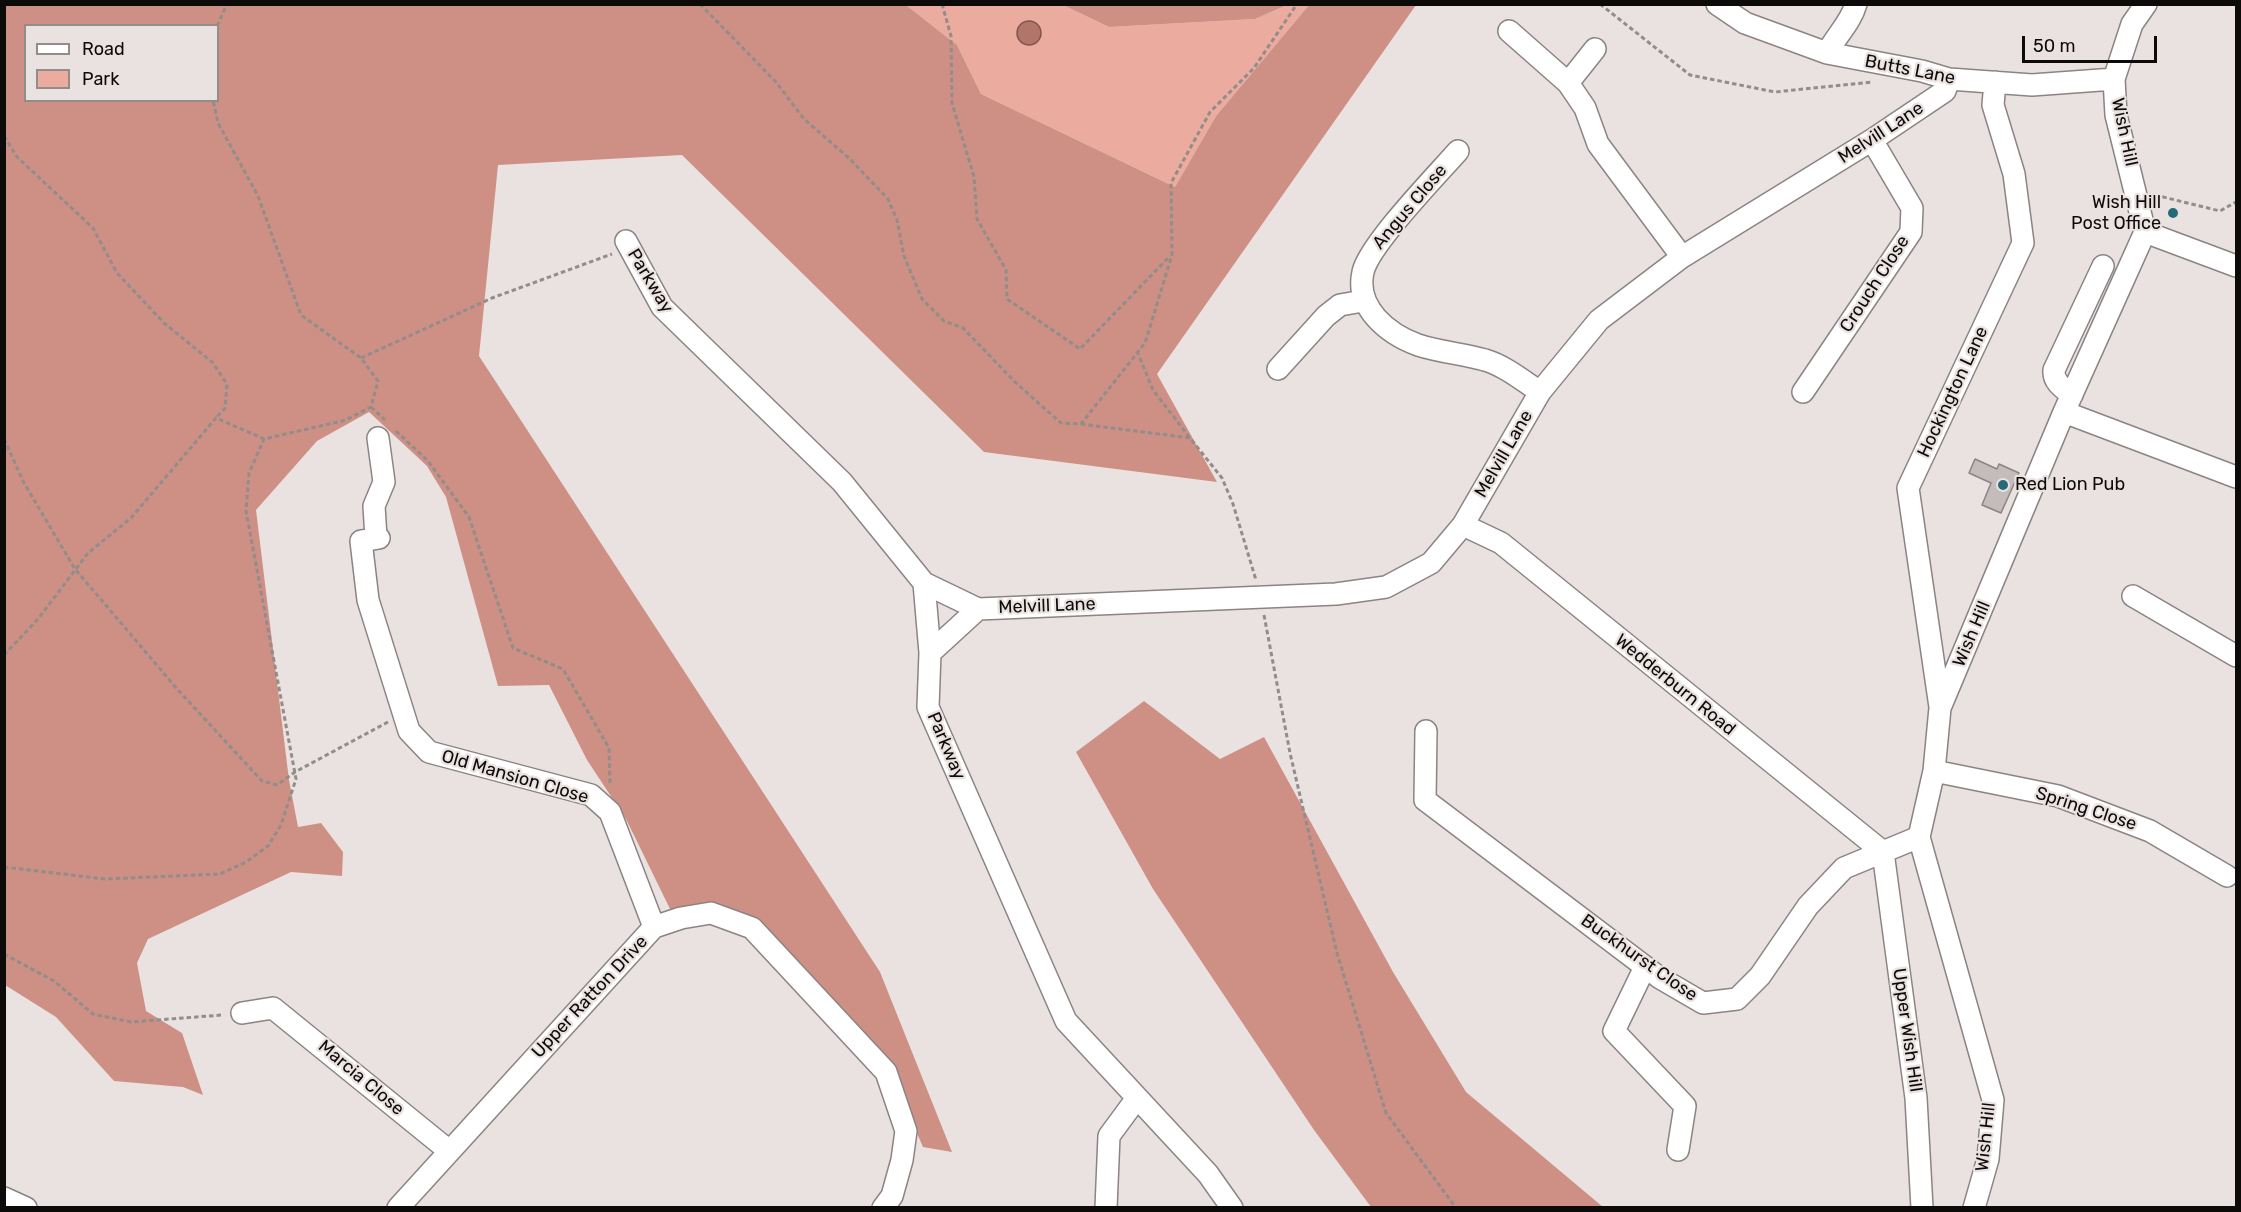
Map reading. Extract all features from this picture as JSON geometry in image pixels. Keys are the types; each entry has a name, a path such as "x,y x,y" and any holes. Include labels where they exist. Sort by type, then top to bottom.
{"street":[{"name":"Butts Lane","path":"1717,4 1745,23 1827,53 1922,71 1949,80 2032,85 2114,79"},
{"path":"1827,53 1837,34 1853,15 1857,4"},
{"path":"2114,79 2132,24 2146,4"},
{"path":"1509,31 1568,83 1585,108 1598,144 1682,257"},
{"path":"1568,83 1595,49"},
{"name":"Wish Hill","path":"1974,1208 1988,1159 1993,1100 1918,837 1934,771 1941,708 2068,404 2145,231 2137,191 2116,115 2114,79"},
{"name":"Melvill Lane","path":"978,609 1336,594 1386,587 1431,563 1463,525 1540,392 1599,320 1682,257 1872,140 1945,91 1949,80"},
{"name":"Hockington Lane","path":"1941,708 1908,488 2023,243 2014,174 1993,105 1995,82"},
{"name":"Crouch Close","path":"1803,392 1911,232 1912,208 1872,140"},
{"name":"Angus Close","path":"1363,301 1362,273 1372,251 1458,151"},
{"path":"2145,231 2236,266"},
{"name":"Parkway","path":"628,244 662,307 842,482 924,583 930,652 928,707 1066,1021 1208,1174 1232,1208"},
{"path":"2103,266 2054,370 2054,377 2068,404 2236,477"},
{"path":"1278,369 1326,316 1340,305 1363,301 1387,329 1417,344 1484,360 1504,368 1540,392"},
{"name":"Old Mansion Close","path":"387,430 384,482 374,506 378,538 361,541 368,600 409,731 429,752 591,795 610,812 654,927"},
{"name":"Wedderburn Road","path":"1463,525 1501,543 1882,852"},
{"path":"924,583 978,609 930,652"},
{"path":"2133,596 2236,656"},
{"name":"Buckhurst Close","path":"1426,731 1423,796 1645,967 1703,1003 1737,999 1760,976 1808,906 1844,868 1918,837"},
{"name":"Spring Close","path":"1934,771 2058,796 2150,831 2228,876"},
{"name":"Upper Wish Hill","path":"1882,852 1916,1098 1922,1208"},
{"name":"Upper Ratton Drive","path":"398,1208 448,1150 654,927 711,913 752,928 885,1072 906,1131 902,1160 892,1196 883,1208"},
{"path":"1645,967 1614,1031 1685,1106 1678,1150"},
{"name":"Marcia Close","path":"242,1013 275,998 448,1150"},
{"path":"1106,1208 1109,1136 1137,1098"},
{"path":"4,1198 26,1208"}],"path":[{"path":"218,24 227,4"},
{"path":"699,4 776,82 804,120 850,159 888,199 897,220 904,256 922,299 944,321 963,328 1015,382 1061,423 1190,438"},
{"path":"942,4 951,36 952,103 974,177 977,219 1006,270 1007,299 1080,349 1172,255"},
{"path":"1081,424 1145,343 1172,255 1171,183 1210,112 1254,68 1297,4"},
{"path":"1600,4 1690,75 1775,92 1874,82"},
{"path":"213,102 218,123 258,196 301,315 361,358 378,381 371,407 346,420 264,439 216,418"},
{"path":"4,136 17,157 93,228 117,273 164,323 212,362 227,384 225,408 131,518 88,554 38,619 4,655"},
{"path":"2137,191 2220,211 2236,202"},
{"path":"361,358 492,298 628,244"},
{"path":"1137,351 1153,390 1222,478 1233,504 1262,597 1290,753 1337,952 1386,1113 1456,1208"},
{"path":"371,407 387,430 428,462 469,518 513,648 563,669 609,748 610,812"},
{"path":"4,439 24,483 75,569 178,690 262,781 277,785 295,772 403,714"},
{"path":"4,867 105,879 220,874 246,862 268,846 281,825 296,779 246,511 249,473 264,439"},
{"path":"4,954 54,981 93,1014 142,1022 242,1013"}],"green space":[{"path":"906,5 1063,5 1109,27 1255,19 1287,5 1309,5 1216,116 1175,187 981,94 957,45"}],"shaded area":[{"path":"4,5 906,5 957,45 981,94 1175,187 1216,116 1309,5 1416,5 1157,374 1217,482 984,452 682,155 498,165 479,356 880,972 952,1152 923,1147 889,1069 734,920 672,913 626,819 587,760 549,685 498,686 446,497 427,466 369,412 317,441 256,510 289,780 298,827 321,823 343,852 342,876 291,872 148,939 137,963 146,1011 182,1033 203,1095 183,1087 114,1081 56,1017 5,985"},
{"path":"1063,5 1287,5 1255,19 1109,27"},
{"path":"1029,21 1038,24 1041,33 1038,42 1029,45 1020,42 1017,33 1020,24"},
{"path":"1144,701 1220,759 1264,737 1393,972 1466,1092 1603,1207 1371,1207 1314,1130 1153,889 1076,752"}],"building":[{"path":"1975,459 1997,469 1999,464 2019,473 2001,513 1982,505 1991,483 1969,473"}],"place":[{"name":"Wish Hill Post Office","path":"2173,213"},
{"name":"Red Lion Pub","path":"2003,485"}]}
